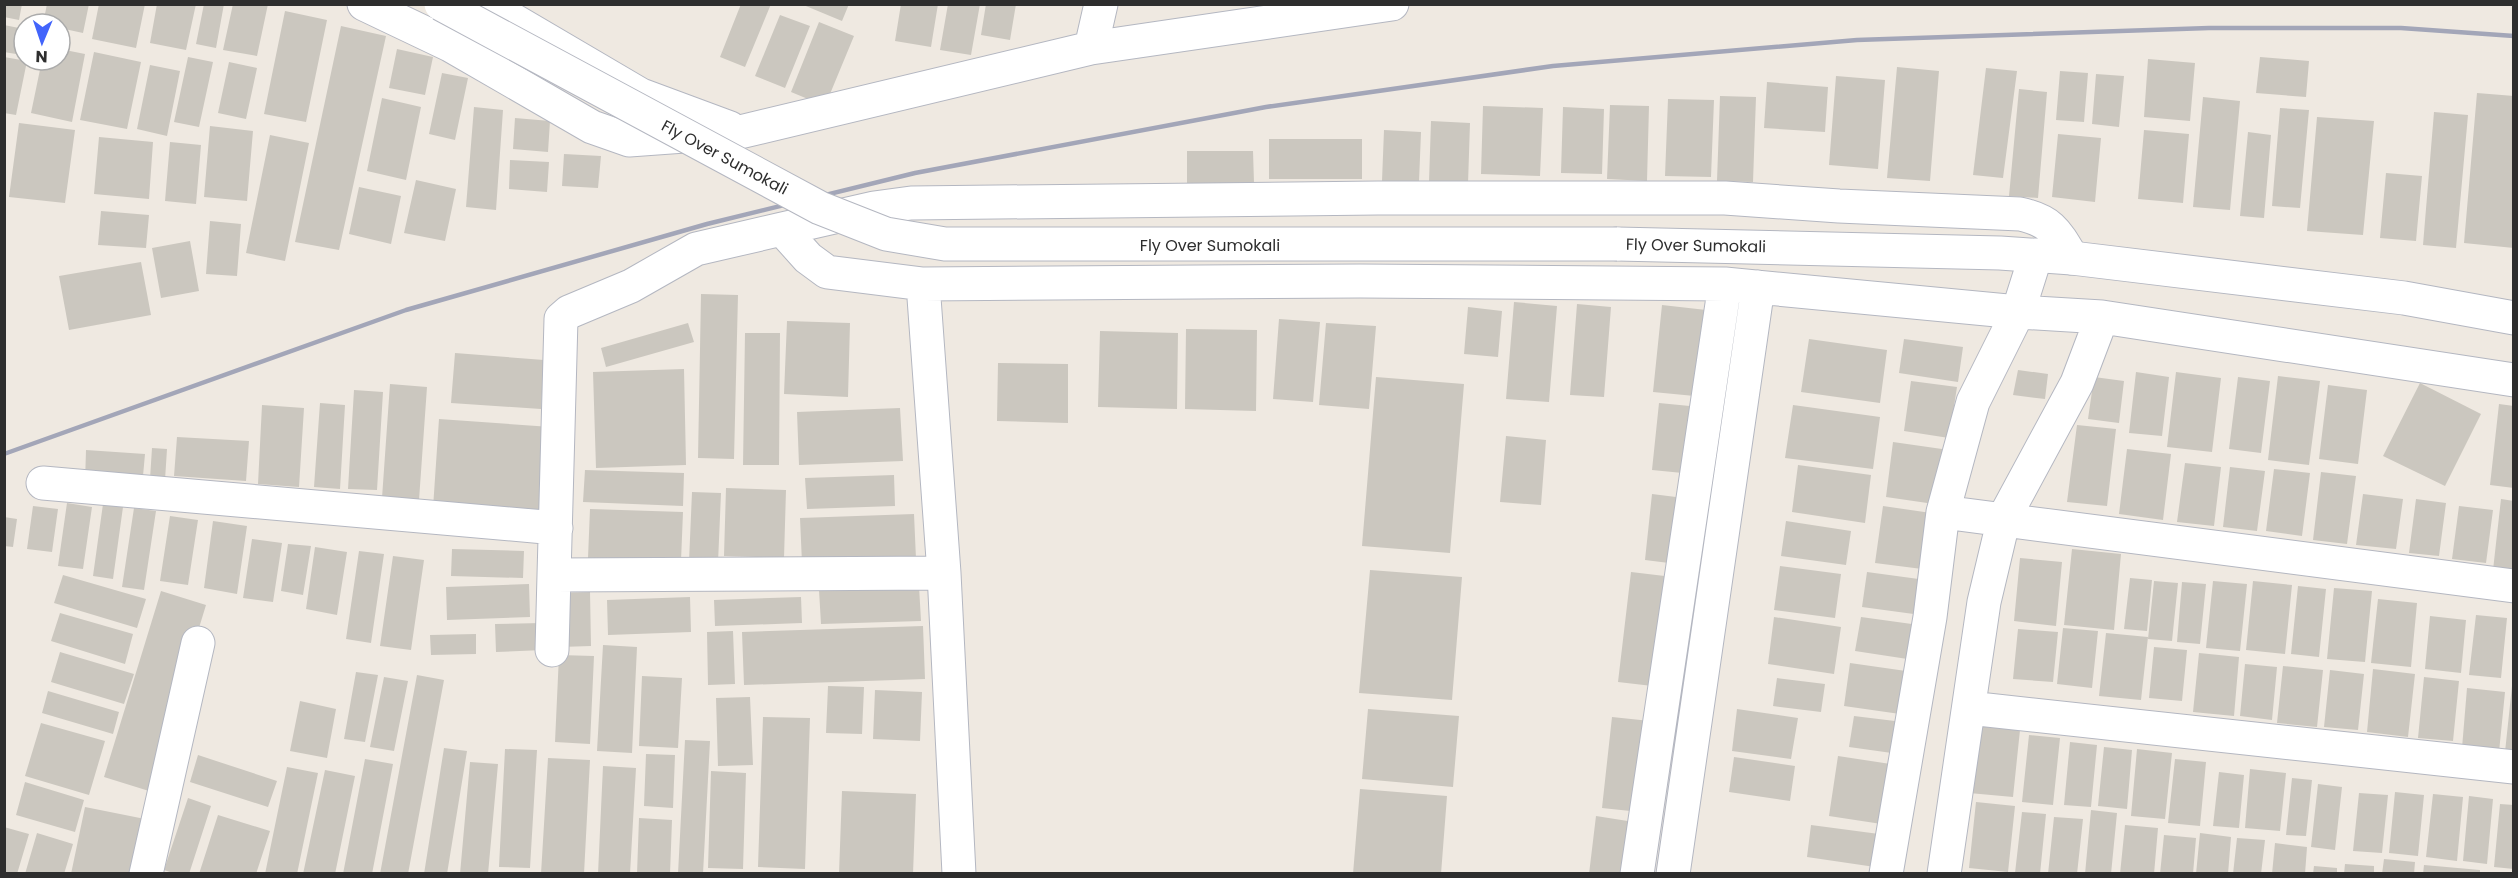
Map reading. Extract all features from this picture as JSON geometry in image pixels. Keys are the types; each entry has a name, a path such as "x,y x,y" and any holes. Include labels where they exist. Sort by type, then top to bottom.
{"street":[{"path":"364,4 450,45 592,127 629,140 741,132 1091,48 1332,9 1392,4"},
{"name":"Fly Over Sumokali","path":"441,4 820,208 886,234 945,244 1617,244 2000,253 2072,258 2404,298 2514,318"},
{"path":"486,4 641,95 741,132"},
{"path":"1091,48 1101,4"},
{"path":"552,650 561,319 569,312 631,286 696,249 874,208 911,203 1378,198 1725,198 1839,206 2020,214 2039,219 2049,226 2072,258"},
{"path":"782,229 808,258 827,272 923,284 1348,281 1725,284 2018,312 2102,317 2514,380"},
{"path":"1886,873 1930,617 1944,512 1974,402 2018,312 2036,255"},
{"path":"923,284 944,573 959,873"},
{"path":"1637,873 1725,284"},
{"path":"1673,873 1758,287"},
{"path":"1944,873 1984,602 2004,518 2077,383 2102,317"},
{"path":"43,483 556,528"},
{"path":"1944,512 2514,586"},
{"path":"554,575 944,573"},
{"path":"146,873 198,643"},
{"path":"1969,708 2514,767"}],"building":[{"path":"4,4 22,4 20,12 12,12 12,19 4,17"},
{"path":"47,4 89,4 83,33 72,31 72,12 45,12"},
{"path":"99,4 145,4 136,48 92,39"},
{"path":"157,4 196,4 186,50 150,43"},
{"path":"204,4 224,4 216,48 196,44"},
{"path":"233,4 268,4 257,56 223,50"},
{"path":"741,4 771,4 745,67 720,57"},
{"path":"801,4 849,4 842,21"},
{"path":"901,4 938,4 931,47 895,41"},
{"path":"948,4 980,4 971,55 940,50"},
{"path":"986,4 1016,4 1010,40 981,35"},
{"path":"285,11 327,20 306,122 264,114"},
{"path":"780,15 810,26 785,88 755,76"},
{"path":"819,22 854,36 825,106 791,92"},
{"path":"4,25 12,27 12,53 4,52"},
{"path":"341,26 386,36 339,250 295,242"},
{"path":"397,49 433,57 425,95 389,88"},
{"path":"72,51 85,54 72,122 31,113 40,72 72,72"},
{"path":"94,52 141,62 127,129 80,120"},
{"path":"4,57 12,58 12,72 25,72 16,115 4,113"},
{"path":"188,57 213,62 199,127 174,122"},
{"path":"2260,57 2309,61 2306,97 2256,93"},
{"path":"2148,59 2195,63 2190,121 2144,117"},
{"path":"229,62 257,68 246,119 218,113"},
{"path":"150,65 180,71 167,136 137,129"},
{"path":"1897,67 1939,71 1930,181 1887,178"},
{"path":"1986,68 2017,71 2003,178 1973,175"},
{"path":"2060,71 2088,73 2084,122 2056,120"},
{"path":"442,73 468,78 455,140 429,134"},
{"path":"2096,74 2124,76 2119,127 2092,124"},
{"path":"1836,76 1885,80 1878,169 1829,165"},
{"path":"1767,82 1828,87 1825,132 1764,128"},
{"path":"2019,89 2047,92 2038,198 2009,196"},
{"path":"2477,93 2514,96 2514,248 2464,243"},
{"path":"1720,96 1756,97 1753,182 1717,181"},
{"path":"2203,97 2240,101 2230,210 2193,207"},
{"path":"382,98 421,107 406,180 367,171"},
{"path":"1668,99 1714,100 1711,177 1665,176"},
{"path":"1610,105 1649,106 1647,181 1607,179"},
{"path":"1483,106 1543,108 1540,176 1481,174"},
{"path":"474,107 503,110 496,210 466,207"},
{"path":"1563,107 1604,109 1602,174 1561,173"},
{"path":"2280,108 2309,110 2300,208 2272,206"},
{"path":"2434,112 2468,115 2456,248 2423,245"},
{"path":"2317,117 2374,121 2363,235 2307,231"},
{"path":"515,118 550,121 548,152 513,149"},
{"path":"1431,121 1470,123 1468,184 1429,182"},
{"path":"19,123 75,130 65,203 9,197"},
{"path":"210,126 253,131 247,201 204,197"},
{"path":"1384,130 1421,132 1419,182 1382,181"},
{"path":"2144,130 2189,134 2183,203 2138,199"},
{"path":"2248,132 2271,135 2264,218 2240,216"},
{"path":"2058,134 2101,138 2095,202 2052,197"},
{"path":"270,135 309,143 285,261 246,253"},
{"path":"99,137 153,142 149,199 94,194"},
{"path":"1269,139 1362,139 1362,179 1269,179"},
{"path":"170,142 201,145 196,204 165,201"},
{"path":"1187,151 1253,151 1254,183 1187,183"},
{"path":"564,154 601,156 598,188 562,186"},
{"path":"510,160 549,162 547,192 509,189"},
{"path":"2386,173 2422,176 2416,241 2380,238"},
{"path":"416,180 456,189 445,241 404,233"},
{"path":"359,187 401,196 391,244 349,234"},
{"path":"101,211 149,215 146,248 98,245"},
{"path":"210,221 241,224 237,276 206,274"},
{"path":"190,241 199,291 161,298 152,248"},
{"path":"141,262 151,315 69,330 59,276"},
{"path":"701,294 738,295 734,459 698,458"},
{"path":"1514,302 1557,306 1549,402 1506,399"},
{"path":"1577,304 1611,307 1604,397 1570,395"},
{"path":"1662,305 1715,311 1705,397 1653,392"},
{"path":"1468,307 1502,311 1498,357 1464,354"},
{"path":"1279,319 1320,322 1313,402 1273,399"},
{"path":"787,321 850,323 848,397 784,394"},
{"path":"688,323 694,342 606,367 601,348"},
{"path":"1326,323 1376,326 1369,409 1319,405"},
{"path":"1186,329 1257,330 1256,411 1185,409"},
{"path":"1100,331 1178,333 1177,409 1098,407"},
{"path":"745,333 780,333 779,465 743,465"},
{"path":"1809,339 1887,350 1880,403 1801,392"},
{"path":"1904,339 1963,347 1958,382 1899,373"},
{"path":"455,353 544,360 541,409 451,403"},
{"path":"998,363 1068,364 1068,423 997,421"},
{"path":"684,369 686,465 596,468 593,372"},
{"path":"2018,370 2048,374 2045,399 2013,395"},
{"path":"2136,372 2169,377 2162,436 2129,433"},
{"path":"2176,372 2221,378 2212,452 2167,447"},
{"path":"2278,376 2320,381 2309,465 2268,460"},
{"path":"1376,377 1464,384 1450,553 1362,546"},
{"path":"2094,377 2124,381 2119,423 2088,419"},
{"path":"2238,377 2270,381 2261,453 2229,449"},
{"path":"1911,381 1957,387 1949,438 1904,431"},
{"path":"2420,383 2481,414 2445,486 2383,456"},
{"path":"390,384 427,387 419,500 382,498"},
{"path":"2328,385 2367,390 2358,464 2319,459"},
{"path":"354,390 383,392 377,490 348,489"},
{"path":"320,403 345,405 340,489 314,487"},
{"path":"1659,403 1700,407 1693,474 1652,470"},
{"path":"2499,404 2514,406 2514,488 2490,485"},
{"path":"262,405 304,408 299,487 258,484"},
{"path":"1793,405 1880,417 1873,469 1785,458"},
{"path":"900,408 903,461 799,465 797,412"},
{"path":"439,419 551,427 545,516 433,508"},
{"path":"2077,425 2116,429 2107,506 2067,502"},
{"path":"1506,436 1546,440 1541,505 1500,502"},
{"path":"177,437 249,441 246,481 174,476"},
{"path":"1893,442 1949,450 1941,505 1886,497"},
{"path":"152,448 167,449 165,480 150,479"},
{"path":"2127,449 2171,454 2163,520 2119,514"},
{"path":"86,450 145,454 142,487 85,483"},
{"path":"2185,463 2221,467 2214,526 2177,522"},
{"path":"1798,465 1871,475 1865,523 1792,512"},
{"path":"2230,467 2265,471 2257,531 2223,527"},
{"path":"2274,469 2310,473 2302,536 2266,531"},
{"path":"585,470 684,473 683,506 583,502"},
{"path":"2321,472 2356,476 2347,544 2313,540"},
{"path":"894,475 895,506 807,509 805,478"},
{"path":"726,488 786,490 784,558 724,556"},
{"path":"692,492 721,493 718,563 689,562"},
{"path":"1652,494 1684,498 1677,564 1645,560"},
{"path":"2363,494 2403,499 2396,549 2356,545"},
{"path":"2416,499 2446,503 2439,556 2409,553"},
{"path":"2501,499 2514,501 2514,572 2493,570"},
{"path":"67,503 92,507 83,569 58,566"},
{"path":"103,504 123,507 113,579 93,576"},
{"path":"33,506 58,509 52,552 27,549"},
{"path":"1883,506 1938,514 1930,570 1875,563"},
{"path":"2459,506 2493,510 2486,563 2452,559"},
{"path":"134,508 156,511 144,590 122,587"},
{"path":"590,509 683,512 681,561 588,558"},
{"path":"914,514 916,559 802,563 800,518"},
{"path":"170,516 198,520 188,585 160,581"},
{"path":"4,517 17,519 13,547 4,546"},
{"path":"213,521 247,526 237,594 204,588"},
{"path":"1786,521 1851,531 1846,565 1781,556"},
{"path":"252,539 282,543 273,602 243,598"},
{"path":"288,544 311,546 303,595 281,591"},
{"path":"315,547 347,552 337,615 306,609"},
{"path":"452,549 524,551 523,578 451,576"},
{"path":"2072,549 2121,554 2114,630 2064,625"},
{"path":"359,551 384,554 371,643 346,639"},
{"path":"393,556 424,560 411,650 380,646"},
{"path":"2020,558 2062,562 2056,626 2014,621"},
{"path":"1780,566 1841,574 1835,618 1774,610"},
{"path":"1370,570 1462,577 1452,700 1359,693"},
{"path":"1631,572 1673,577 1661,687 1618,682"},
{"path":"1867,572 1926,580 1921,615 1862,607"},
{"path":"63,575 146,599 137,628 54,603"},
{"path":"2130,578 2152,580 2147,631 2124,629"},
{"path":"2154,581 2178,583 2172,641 2148,639"},
{"path":"2213,581 2247,584 2240,651 2206,648"},
{"path":"2253,581 2292,585 2285,654 2246,650"},
{"path":"2182,582 2206,584 2200,644 2177,642"},
{"path":"529,584 530,617 447,620 446,587"},
{"path":"919,586 921,621 821,624 819,590"},
{"path":"2298,586 2326,589 2319,657 2291,654"},
{"path":"2334,588 2372,591 2365,662 2327,659"},
{"path":"161,591 206,605 149,791 104,777"},
{"path":"590,592 591,646 560,647 558,593"},
{"path":"690,597 691,632 608,635 607,600"},
{"path":"801,597 802,623 715,626 714,600"},
{"path":"2378,599 2417,603 2411,667 2371,663"},
{"path":"60,613 133,634 125,664 51,641"},
{"path":"2476,615 2507,618 2501,678 2469,675"},
{"path":"2430,616 2466,620 2461,673 2425,669"},
{"path":"1774,617 1841,627 1834,674 1768,664"},
{"path":"1861,617 1919,625 1914,660 1855,651"},
{"path":"542,623 543,650 496,652 495,624"},
{"path":"923,626 925,679 744,685 742,632"},
{"path":"2063,628 2098,631 2092,688 2057,684"},
{"path":"2018,629 2058,632 2053,682 2013,679"},
{"path":"733,631 735,684 708,685 707,632"},
{"path":"2106,633 2148,637 2141,700 2099,696"},
{"path":"476,634 476,654 431,655 430,635"},
{"path":"603,645 637,647 632,753 597,751"},
{"path":"2154,647 2187,650 2182,701 2149,698"},
{"path":"60,652 134,674 124,704 51,682"},
{"path":"2199,653 2239,657 2234,716 2193,712"},
{"path":"559,655 594,656 590,744 555,742"},
{"path":"1850,663 1906,671 1900,714 1844,706"},
{"path":"2245,664 2277,667 2272,720 2240,716"},
{"path":"2283,666 2323,670 2317,727 2277,723"},
{"path":"2373,669 2415,674 2408,737 2367,732"},
{"path":"2330,670 2364,674 2358,730 2324,727"},
{"path":"356,672 378,675 365,742 344,739"},
{"path":"417,675 444,680 408,874 380,874"},
{"path":"642,676 682,678 678,748 639,746"},
{"path":"384,677 408,681 394,751 370,747"},
{"path":"2424,677 2459,681 2453,741 2418,738"},
{"path":"1777,678 1825,684 1821,712 1773,706"},
{"path":"828,686 864,687 862,734 826,733"},
{"path":"2512,686 2514,686 2514,753 2505,752"},
{"path":"2467,688 2505,692 2499,752 2462,748"},
{"path":"875,690 922,692 920,741 873,739"},
{"path":"48,691 119,712 113,734 42,713"},
{"path":"750,697 753,765 718,766 716,698"},
{"path":"300,701 336,709 327,758 290,751"},
{"path":"1368,709 1459,716 1453,787 1362,779"},
{"path":"1737,709 1798,718 1791,759 1732,751"},
{"path":"1854,716 1903,722 1899,754 1849,747"},
{"path":"763,717 810,718 805,869 758,867"},
{"path":"1612,717 1650,721 1640,812 1602,808"},
{"path":"41,723 105,741 89,795 25,776"},
{"path":"1976,726 2020,730 2013,797 1969,793"},
{"path":"2029,735 2060,738 2053,805 2022,802"},
{"path":"685,740 710,741 703,874 678,874"},
{"path":"2070,742 2097,745 2091,807 2064,805"},
{"path":"2104,747 2132,750 2127,809 2098,806"},
{"path":"444,748 467,751 447,874 424,874"},
{"path":"505,749 537,750 530,868 499,867"},
{"path":"2137,749 2172,753 2165,819 2131,816"},
{"path":"646,754 675,755 673,808 644,806"},
{"path":"198,755 277,781 268,807 190,782"},
{"path":"1838,756 1897,765 1888,825 1829,816"},
{"path":"1734,757 1795,766 1790,801 1729,792"},
{"path":"548,758 590,760 584,874 541,874"},
{"path":"365,759 393,764 372,874 343,874"},
{"path":"2175,759 2206,762 2200,826 2168,823"},
{"path":"470,762 498,764 488,874 460,874"},
{"path":"603,766 636,768 630,874 598,874"},
{"path":"287,767 318,773 297,874 265,874"},
{"path":"2250,769 2286,773 2280,831 2245,828"},
{"path":"325,770 355,776 335,874 303,874"},
{"path":"711,771 746,773 743,869 708,868"},
{"path":"2219,772 2244,775 2239,828 2213,826"},
{"path":"2292,778 2312,780 2306,836 2286,835"},
{"path":"25,782 84,800 75,832 16,815"},
{"path":"2318,784 2342,787 2335,850 2311,847"},
{"path":"1360,789 1447,796 1441,874 1353,874"},
{"path":"842,791 916,794 913,874 839,874"},
{"path":"2395,792 2424,795 2418,856 2389,853"},
{"path":"2359,793 2388,795 2382,853 2353,851"},
{"path":"2433,794 2463,797 2457,861 2426,857"},
{"path":"2469,796 2493,799 2487,864 2463,861"},
{"path":"188,798 211,806 189,874 176,874 164,870"},
{"path":"1976,802 2015,806 2008,872 1969,868"},
{"path":"2500,804 2514,805 2514,869 2494,867"},
{"path":"85,807 150,820 138,874 71,874"},
{"path":"2091,810 2117,813 2111,874 2085,874"},
{"path":"2022,812 2046,814 2040,874 2015,873"},
{"path":"218,815 270,831 256,874 199,874"},
{"path":"1596,816 1634,822 1627,874 1589,874"},
{"path":"2054,817 2083,819 2077,874 2048,874"},
{"path":"639,818 672,820 670,874 637,874"},
{"path":"1811,825 1879,834 1875,867 1807,857"},
{"path":"2125,825 2158,828 2154,874 2120,874"},
{"path":"4,827 29,834 17,874 4,874"},
{"path":"37,833 73,844 64,874 25,874"},
{"path":"2200,833 2231,837 2228,874 2196,874"},
{"path":"2164,835 2196,838 2193,874 2160,874"},
{"path":"2237,838 2265,840 2261,874 2233,874"},
{"path":"2275,843 2307,847 2305,874 2272,874"},
{"path":"2384,859 2415,862 2414,874 2382,874"},
{"path":"2345,864 2374,866 2374,874 2344,874"},
{"path":"2424,865 2480,870 2480,874 2423,874"},
{"path":"2314,866 2337,868 2337,874 2313,874"}],"railway":[{"path":"4,454 406,310 707,224 915,173 1266,107 1553,66 1857,40 2209,28 2401,28 2514,36"}]}
